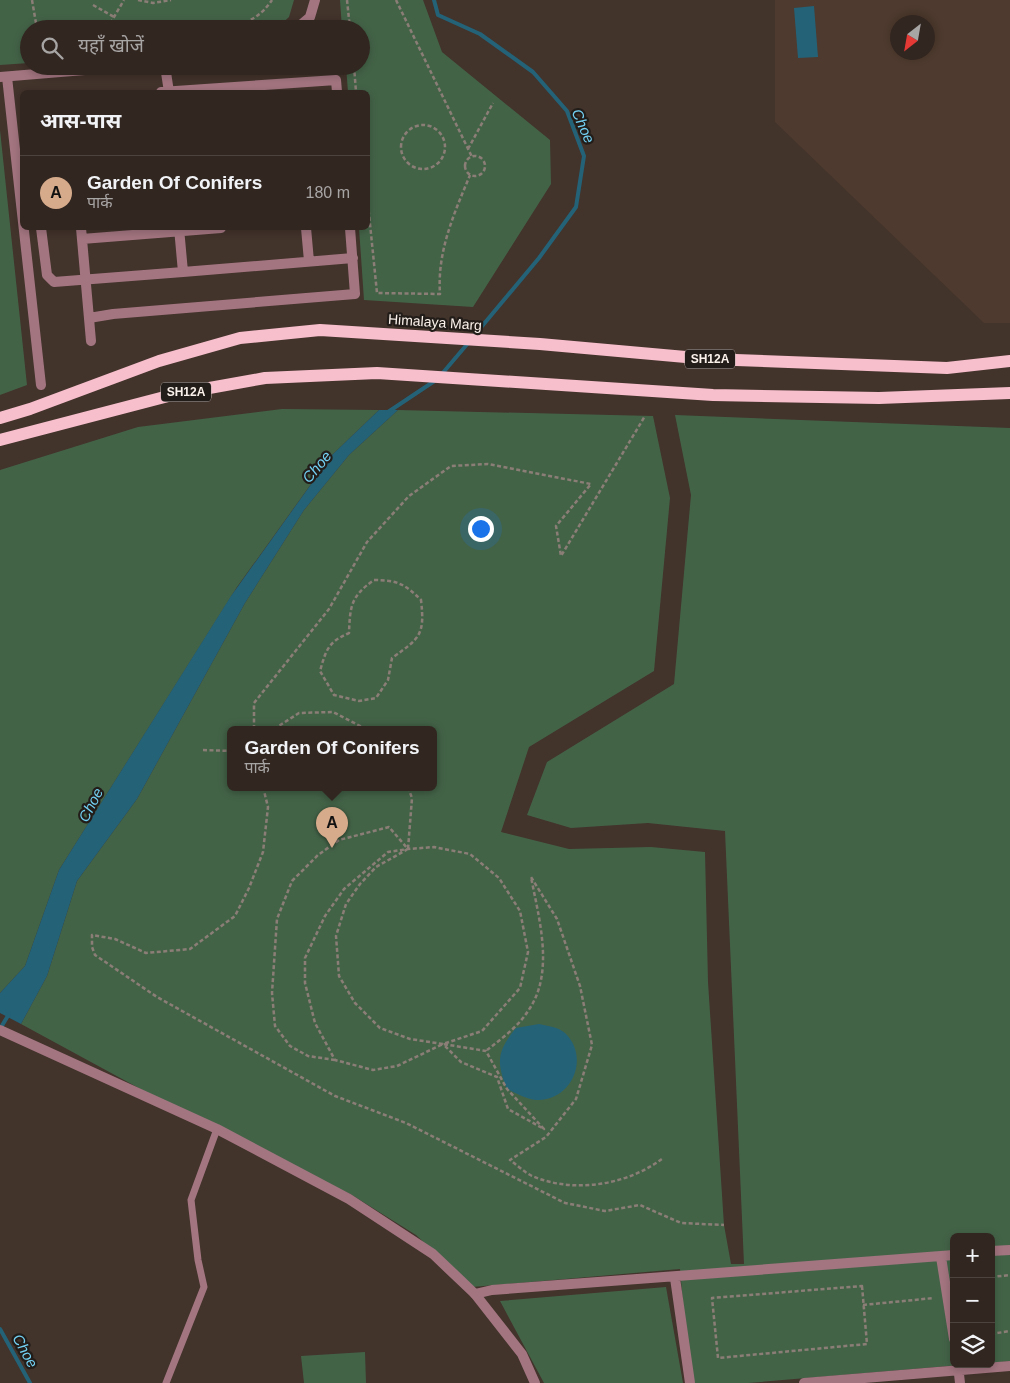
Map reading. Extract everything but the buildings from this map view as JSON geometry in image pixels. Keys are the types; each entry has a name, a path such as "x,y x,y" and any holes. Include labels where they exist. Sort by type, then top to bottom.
{"main road":[{"name":"Himalaya Marg","path":"0,418 30,410 158,361 240,338 320,330 540,344 708,359 880,367 947,368 1010,361"},
{"name":"SH12A","path":"0,440 184,392 265,378 376,373 713,395 879,398 1010,393"}],"street":[{"path":"306,20 310,17 315,0"},
{"path":"20,215 3,77 27,75"},
{"path":"165,75 166,90"},
{"path":"230,90 295,88 336,80 337,90"},
{"path":"22,230 41,385"},
{"path":"41,230 45,267 49,278 54,282 352,258"},
{"path":"81,230 91,341"},
{"path":"82,239 169,230"},
{"path":"179,230 183,272"},
{"path":"306,230 309,261"},
{"path":"89,318 113,314 355,294 350,230"},
{"path":"0,1030 217,1129 349,1199 433,1254 475,1294 522,1354 535,1383"},
{"path":"995,1252 1010,1250"},
{"path":"475,1294 492,1290 675,1278 950,1256"},
{"path":"942,1257 952,1323"},
{"path":"675,1278 690,1383"},
{"path":"995,1366 1010,1366"},
{"path":"806,1383 917,1379 955,1368"},
{"path":"958,1368 960,1383"}],"lane":[{"path":"166,1383 204,1287 198,1260 191,1200 217,1129"}],"path":[{"path":"32,0 35,20"},
{"path":"112,20 124,0"},
{"path":"138,0 153,3 171,0"},
{"path":"251,20 266,9 272,0"},
{"path":"347,0 349,20"},
{"path":"396,0 472,157"},
{"path":"93,5 114,17"},
{"path":"355,75 356,90"},
{"path":"468,149 493,103"},
{"path":"429,125 442,134 445,141 444,154 436,165 430,168 416,167 405,159 402,152 403,137 414,126 429,125"},
{"path":"470,175 466,170 465,164 472,157"},
{"path":"470,175 480,175 485,167 481,158 472,157"},
{"path":"370,226 376,293 440,294 438,279 445,241 470,175"},
{"path":"254,726 254,703 329,609 367,542 409,496 451,466 488,464 591,484 556,526 561,556 645,416"},
{"path":"374,580 391,580 408,587 421,600 421,633 411,644 392,658 388,680 376,698 359,701 334,695 320,671 326,649 337,638 349,632 350,609 359,591 374,580"},
{"path":"279,726 299,713 333,712 360,726"},
{"path":"203,750 227,751"},
{"path":"263,791 268,807 263,852 234,916 190,948 146,953 115,939 92,936 95,956 156,997 335,1096 406,1123 565,1203 605,1211 640,1204 681,1223 724,1225"},
{"path":"408,849 412,798 409,791"},
{"path":"335,1060 315,1023 305,983 305,958 325,916 344,890 388,852 434,847 470,854 499,878 520,911 528,952 520,988 482,1031 444,1044 397,1066 373,1070 335,1060 308,1056 290,1046 274,1026 272,993 277,918 292,881 318,855 339,840 390,827 408,849"},
{"path":"408,849 376,867 346,904 336,936 339,976 355,1003 380,1028 410,1039 486,1050 504,1037 529,1011 542,977 543,942 531,877 557,920 580,986 592,1045 576,1100 546,1137 510,1160 532,1176 571,1186 615,1181 647,1170 663,1158"},
{"path":"444,1044 461,1062 497,1077 508,1109 544,1129 507,1089 486,1050"},
{"path":"995,1277 1010,1275"},
{"path":"862,1286 863,1305 866,1344 718,1358 712,1298 862,1286"},
{"path":"863,1305 934,1298"},
{"path":"995,1333 1010,1331"}],"shaded area":[{"path":"775,0 1010,0 1010,323 984,323 775,122"}],"green space":[{"path":"0,0 294,0 289,17 286,20 20,20 20,64 0,65"},
{"path":"340,0 423,0 442,52 550,140 551,184 473,307 364,300 359,230 370,230 370,90 348,90 347,75 370,75 370,20 341,20"},
{"path":"0,130 27,385 0,395"},
{"path":"282,409 379,410 332,455 237,587 59,870 25,966 0,993 0,470 138,427"},
{"path":"398,410 653,416 670,498 654,671 529,747 501,832 569,849 651,847 705,852 708,982 724,1225 731,1264 744,1264 725,831 648,823 571,828 527,815 547,762 674,684 691,495 675,415 1010,428 1010,1361 995,1363 995,1233 950,1233 950,1366 748,1383 690,1383 680,1269 472,1287 416,1235 352,1195 216,1130 21,1024 47,976 77,881 137,799 245,603 304,510 349,455"},
{"path":"666,1287 683,1383 544,1383 500,1301"},
{"path":"365,1352 366,1383 304,1383 301,1356"}],"water":[{"path":"814,6 818,57 798,58 794,8"},
{"path":"379,410 398,410 349,455 304,510 245,603 137,799 77,881 47,976 21,1024 0,1013 0,993 25,966 59,870 231,596 332,455"},
{"path":"539,1024 556,1028 565,1033 573,1043 576,1054 576,1066 573,1077 559,1094 548,1099 536,1100 507,1089 501,1071 500,1057 505,1043 516,1028"}],"waterway":[{"name":"Choe","path":"434,0 438,15 480,34 533,72 567,111 584,156 576,207 539,258 473,337"},
{"name":"Choe","path":"441,375 469,342"},
{"name":"Choe","path":"388,412 436,380"},
{"name":"Choe","path":"0,1029 9,1014"},
{"name":"Choe","path":"0,1329 30,1383"}],"place":[{"name":"Garden Of Conifers","path":"332,848"}]}
